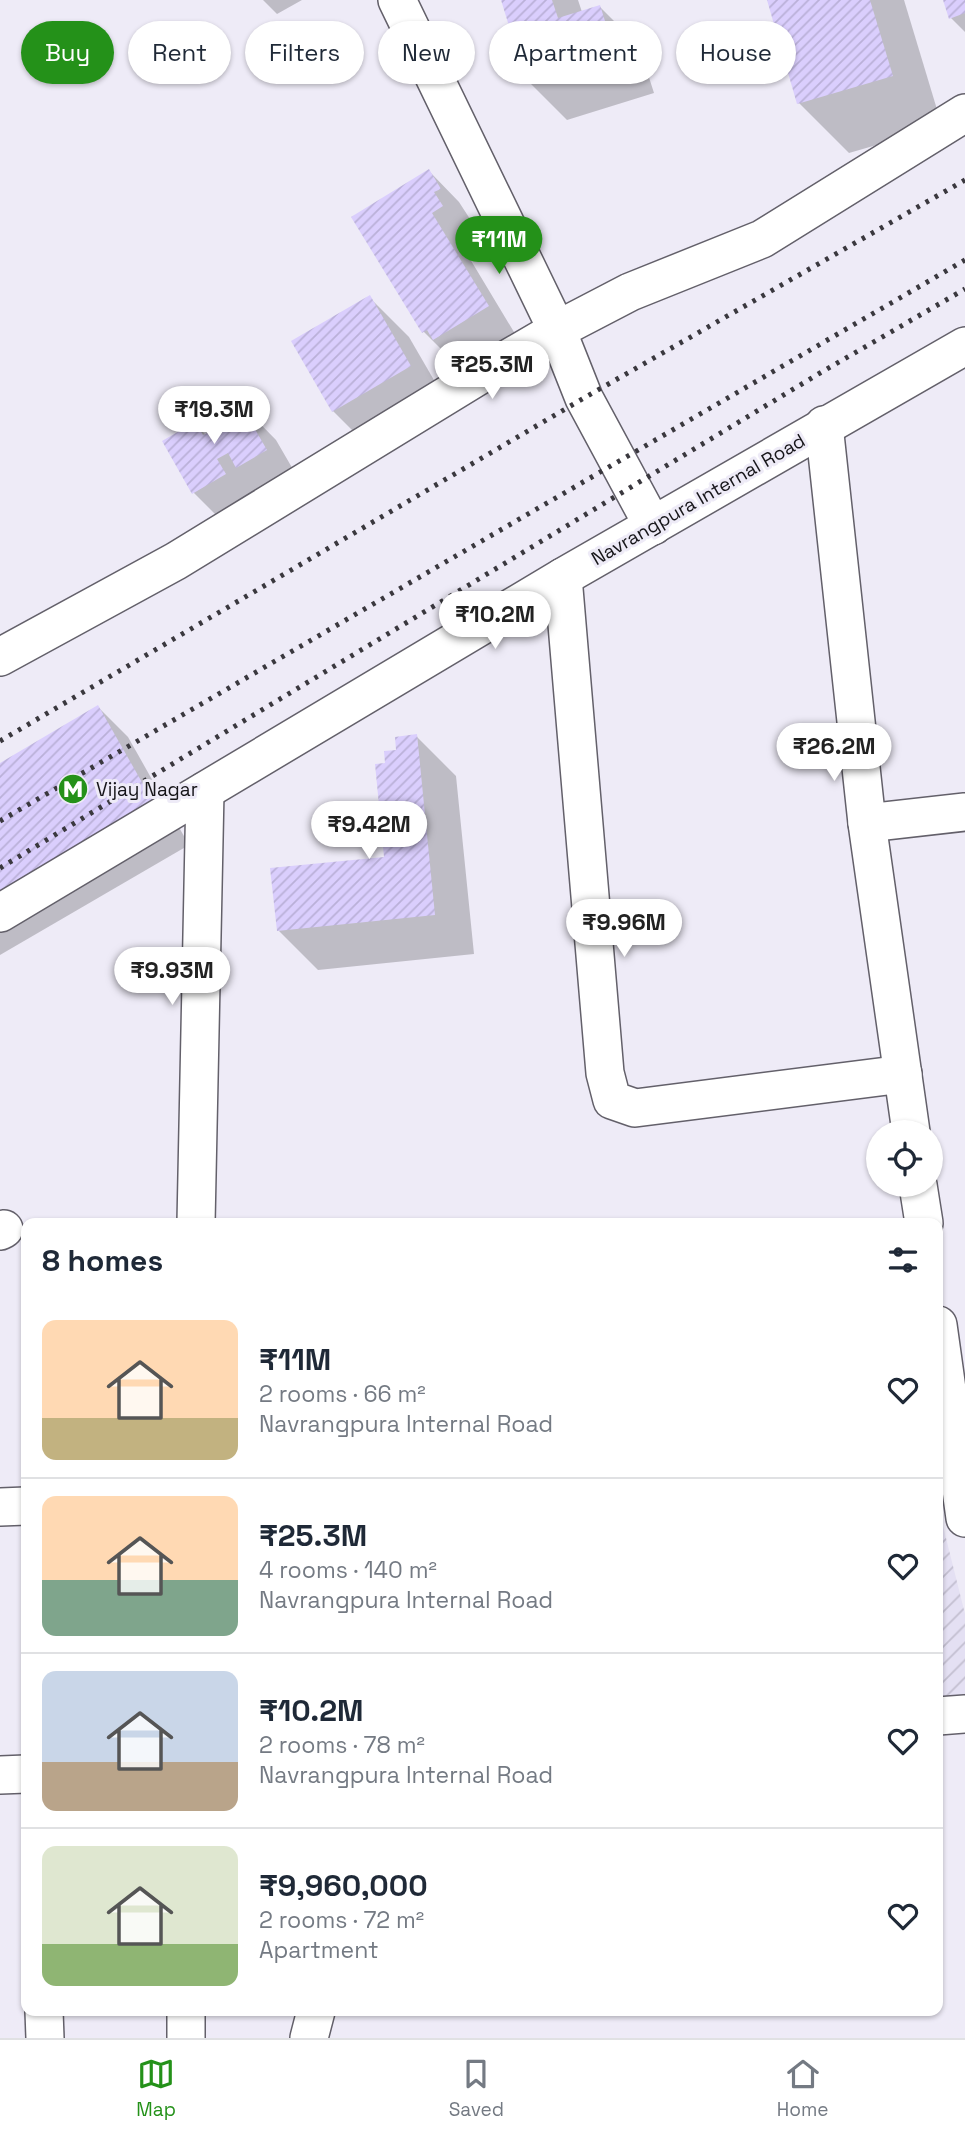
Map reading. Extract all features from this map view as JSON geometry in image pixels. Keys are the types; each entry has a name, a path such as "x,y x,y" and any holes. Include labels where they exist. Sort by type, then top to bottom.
{"street":[{"path":"397,0 558,330 584,398 653,526"},
{"path":"0,657 176,561 558,330 630,292 761,239 965,113"},
{"name":"Navrangpura Internal Road","path":"0,913 562,577 965,345"},
{"path":"824,425 867,823 909,1120"},
{"path":"562,577 605,1073 612,1100 635,1108 903,1074"},
{"path":"196,1218 205,791"},
{"path":"867,823 965,812"},
{"path":"920,1197 923,1218"},
{"path":"943,1361 965,1518"},
{"path":"0,1507 21,1506"},
{"path":"943,1716 965,1714"},
{"path":"0,1775 21,1774"},
{"path":"44,2016 45,2038"},
{"path":"186,2016 186,2038"},
{"path":"309,2038 315,2016"}],"shaded area":[{"path":"943,1526 965,1614 965,1699 943,1701"}],"building":[{"path":"501,0 552,0 558,18 600,5 605,21 507,21"},
{"path":"767,0 870,0 893,76 797,104 791,84 796,84 796,21 773,21"},
{"path":"943,0 965,0 965,13 949,19"},
{"path":"429,169 441,189 434,192 443,206 432,213 489,306 433,340 427,330 422,333 351,217"},
{"path":"370,295 411,366 332,412 291,341"},
{"path":"237,398 267,450 236,468 228,453 217,459 226,474 192,494 162,441 195,422 203,435 213,430 206,417"},
{"name":"Vijay Nagar","path":"98,705 160,814 0,907 0,763"},
{"path":"417,734 435,915 277,931 270,868 384,857 375,764 385,763 384,751 396,750 395,737"}],"railway":[{"path":"0,741 584,398 965,180"},
{"path":"0,821 965,260"},
{"path":"0,868 820,373 965,289"}],"place":[{"name":"Vijay Nagar","path":"73,789"}]}
